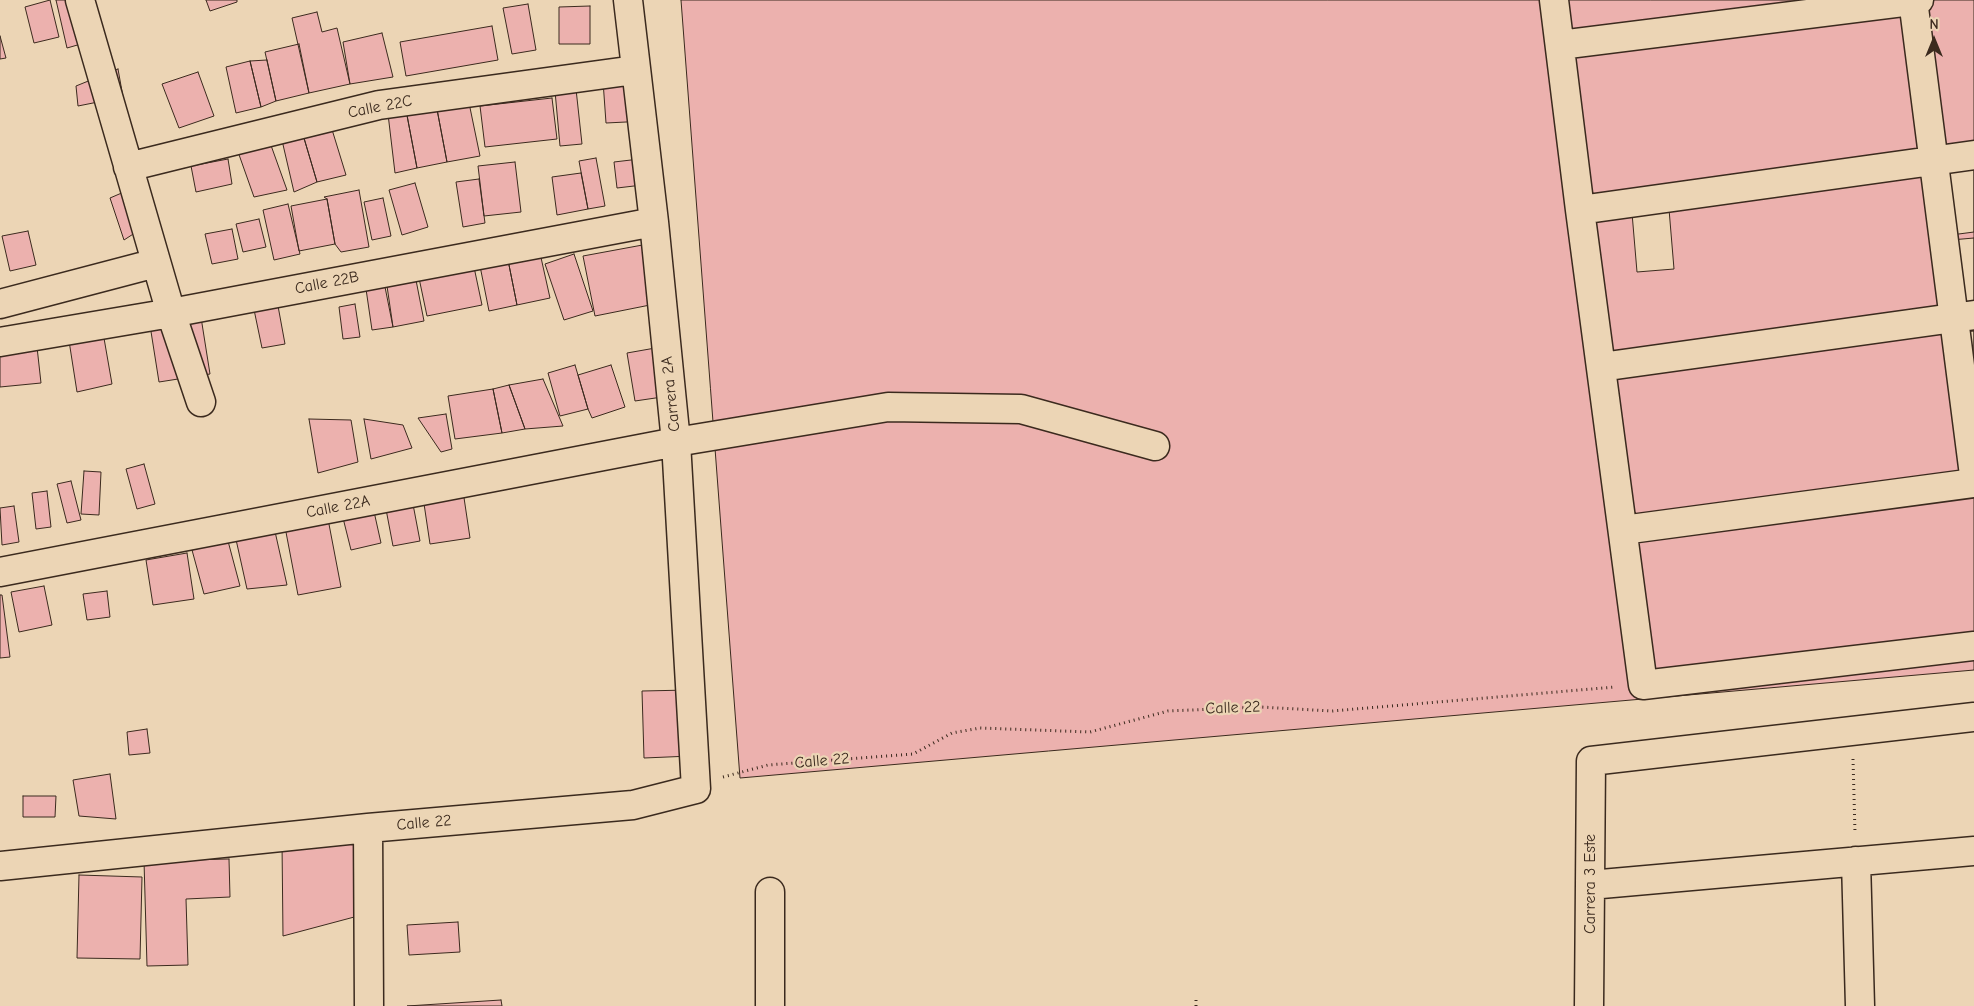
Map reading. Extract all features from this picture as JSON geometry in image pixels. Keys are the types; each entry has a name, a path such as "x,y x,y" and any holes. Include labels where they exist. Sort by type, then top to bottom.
{"street":[{"path":"80,0 171,313 201,402"},
{"name":"Carrera 2A","path":"628,0 654,222 676,442 696,788"},
{"path":"1554,0 1643,685 1974,646"},
{"path":"1560,45 1915,0 1934,161 1964,316 1974,476"},
{"name":"Calle 22C","path":"128,167 379,105 635,70"},
{"path":"1580,210 1974,155"},
{"name":"Calle 22B","path":"0,342 171,313 654,222"},
{"path":"0,304 156,263"},
{"path":"1601,367 1964,316"},
{"name":"Calle 22A","path":"0,572 676,442 888,407 1020,409 1155,446"},
{"path":"1623,530 1974,483"},
{"path":"1852,730 1974,717"},
{"name":"Carrera 3 Este","path":"1589,1006 1590,761 1852,730"},
{"name":"Calle 22","path":"0,866 368,828 633,805 696,788"},
{"path":"368,828 369,1006"},
{"path":"1590,885 1974,850"},
{"path":"1856,861 1860,1006"},
{"path":"770,892 770,1006"}],"path":[{"name":"Calle 22","path":"696,788 730,774 768,765 914,754 952,733 980,728 1090,732 1168,710 1261,707 1332,711 1643,685"},
{"path":"1852,730 1856,861"},
{"path":"1196,997 1196,1006"}],"building":[{"path":"50,0 59,37 34,43 25,7"},
{"path":"56,0 93,0 102,38 67,48"},
{"path":"206,0 237,0 237,2 210,11"},
{"path":"681,0 1974,0 1974,670 740,778"},
{"path":"528,4 536,50 512,54 503,8"},
{"path":"590,6 590,44 559,44 559,7"},
{"path":"317,12 322,32 337,28 350,84 309,93 292,18"},
{"path":"492,26 498,60 406,76 400,42"},
{"path":"382,33 393,77 350,84 343,42"},
{"path":"0,36 6,58 0,59"},
{"path":"299,44 309,93 276,101 265,52"},
{"path":"267,60 276,101 261,107 250,61"},
{"path":"250,61 261,107 236,113 226,67"},
{"path":"118,69 125,108 98,102 78,106 76,86"},
{"path":"198,72 214,116 179,128 162,84"},
{"path":"644,78 646,121 606,123 603,81"},
{"path":"576,89 582,144 560,146 555,91"},
{"path":"468,98 480,156 447,162 436,104"},
{"path":"552,98 557,139 485,147 480,106"},
{"path":"436,104 447,162 417,168 406,110"},
{"path":"406,110 417,168 395,173 388,114"},
{"path":"330,123 346,175 317,182 301,128"},
{"path":"301,128 317,182 294,192 281,136"},
{"path":"268,137 287,190 254,197 237,149"},
{"path":"596,158 605,206 588,209 579,161"},
{"path":"648,158 651,184 617,188 614,162"},
{"path":"228,159 232,184 196,192 191,166"},
{"path":"515,162 521,212 484,216 478,166"},
{"path":"1974,166 1974,232 1951,235 1942,170"},
{"path":"581,173 588,209 557,215 552,177"},
{"path":"479,179 485,223 463,227 456,182"},
{"path":"415,183 428,227 402,235 389,190"},
{"path":"131,189 144,227 124,240 110,198"},
{"path":"359,190 369,247 341,252 335,244 327,199 324,197"},
{"path":"383,198 391,236 372,240 364,202"},
{"path":"327,199 335,244 299,251 291,206"},
{"path":"288,204 300,254 274,260 263,210"},
{"path":"1669,209 1674,269 1637,272 1632,213"},
{"path":"259,219 266,247 243,252 236,224"},
{"path":"232,229 238,259 212,264 205,234"},
{"path":"28,231 36,265 10,271 2,236"},
{"path":"1974,238 1974,303 1958,305 1951,240"},
{"path":"648,244 660,303 595,316 583,256"},
{"path":"540,253 550,298 517,305 508,260"},
{"path":"574,254 593,311 564,320 545,264"},
{"path":"508,260 517,305 489,311 480,266"},
{"path":"474,267 482,305 427,316 419,278"},
{"path":"415,275 424,321 393,327 384,282"},
{"path":"387,286 393,327 372,330 366,289"},
{"path":"276,295 285,344 262,348 252,300"},
{"path":"355,304 360,337 343,339 339,307"},
{"path":"200,311 210,374 159,382 149,319"},
{"path":"101,321 112,384 77,392 67,328"},
{"path":"1974,331 1974,393 1965,332"},
{"path":"37,347 41,383 0,387 0,349"},
{"path":"661,347 669,396 635,401 627,353"},
{"path":"575,365 588,409 560,416 548,373"},
{"path":"611,365 625,407 592,418 578,375"},
{"path":"543,379 563,426 525,429 509,385"},
{"path":"509,385 525,429 502,433 493,389"},
{"path":"493,389 502,433 455,439 448,396"},
{"path":"446,414 452,449 441,452 418,418"},
{"path":"309,419 351,420 358,462 318,473"},
{"path":"364,419 403,425 412,448 371,459"},
{"path":"144,464 155,504 137,509 126,469"},
{"path":"84,471 101,472 99,515 81,514"},
{"path":"71,481 81,520 67,523 57,484"},
{"path":"47,491 51,527 36,529 32,493"},
{"path":"463,491 470,538 430,544 423,497"},
{"path":"412,499 420,541 393,546 385,504"},
{"path":"14,506 19,542 2,545 0,508"},
{"path":"373,507 381,543 351,550 342,514"},
{"path":"328,519 341,587 298,595 285,527"},
{"path":"274,527 287,585 247,589 235,535"},
{"path":"228,541 240,586 204,594 192,550"},
{"path":"187,553 194,599 153,605 146,560"},
{"path":"44,586 52,625 19,632 11,592"},
{"path":"107,591 110,617 87,620 83,594"},
{"path":"0,595 2,595 10,657 0,658"},
{"path":"689,690 691,756 644,758 642,691"},
{"path":"147,729 150,753 129,755 127,732"},
{"path":"110,774 116,819 79,816 73,780"},
{"path":"23,796 56,796 55,817 23,817"},
{"path":"371,831 373,912 283,936 282,843"},
{"path":"229,859 230,897 186,899 188,965 147,966 144,861"},
{"path":"79,875 142,877 140,959 77,958"},
{"path":"458,922 460,952 409,955 407,925"},
{"path":"501,1000 502,1006 407,1006"}]}
